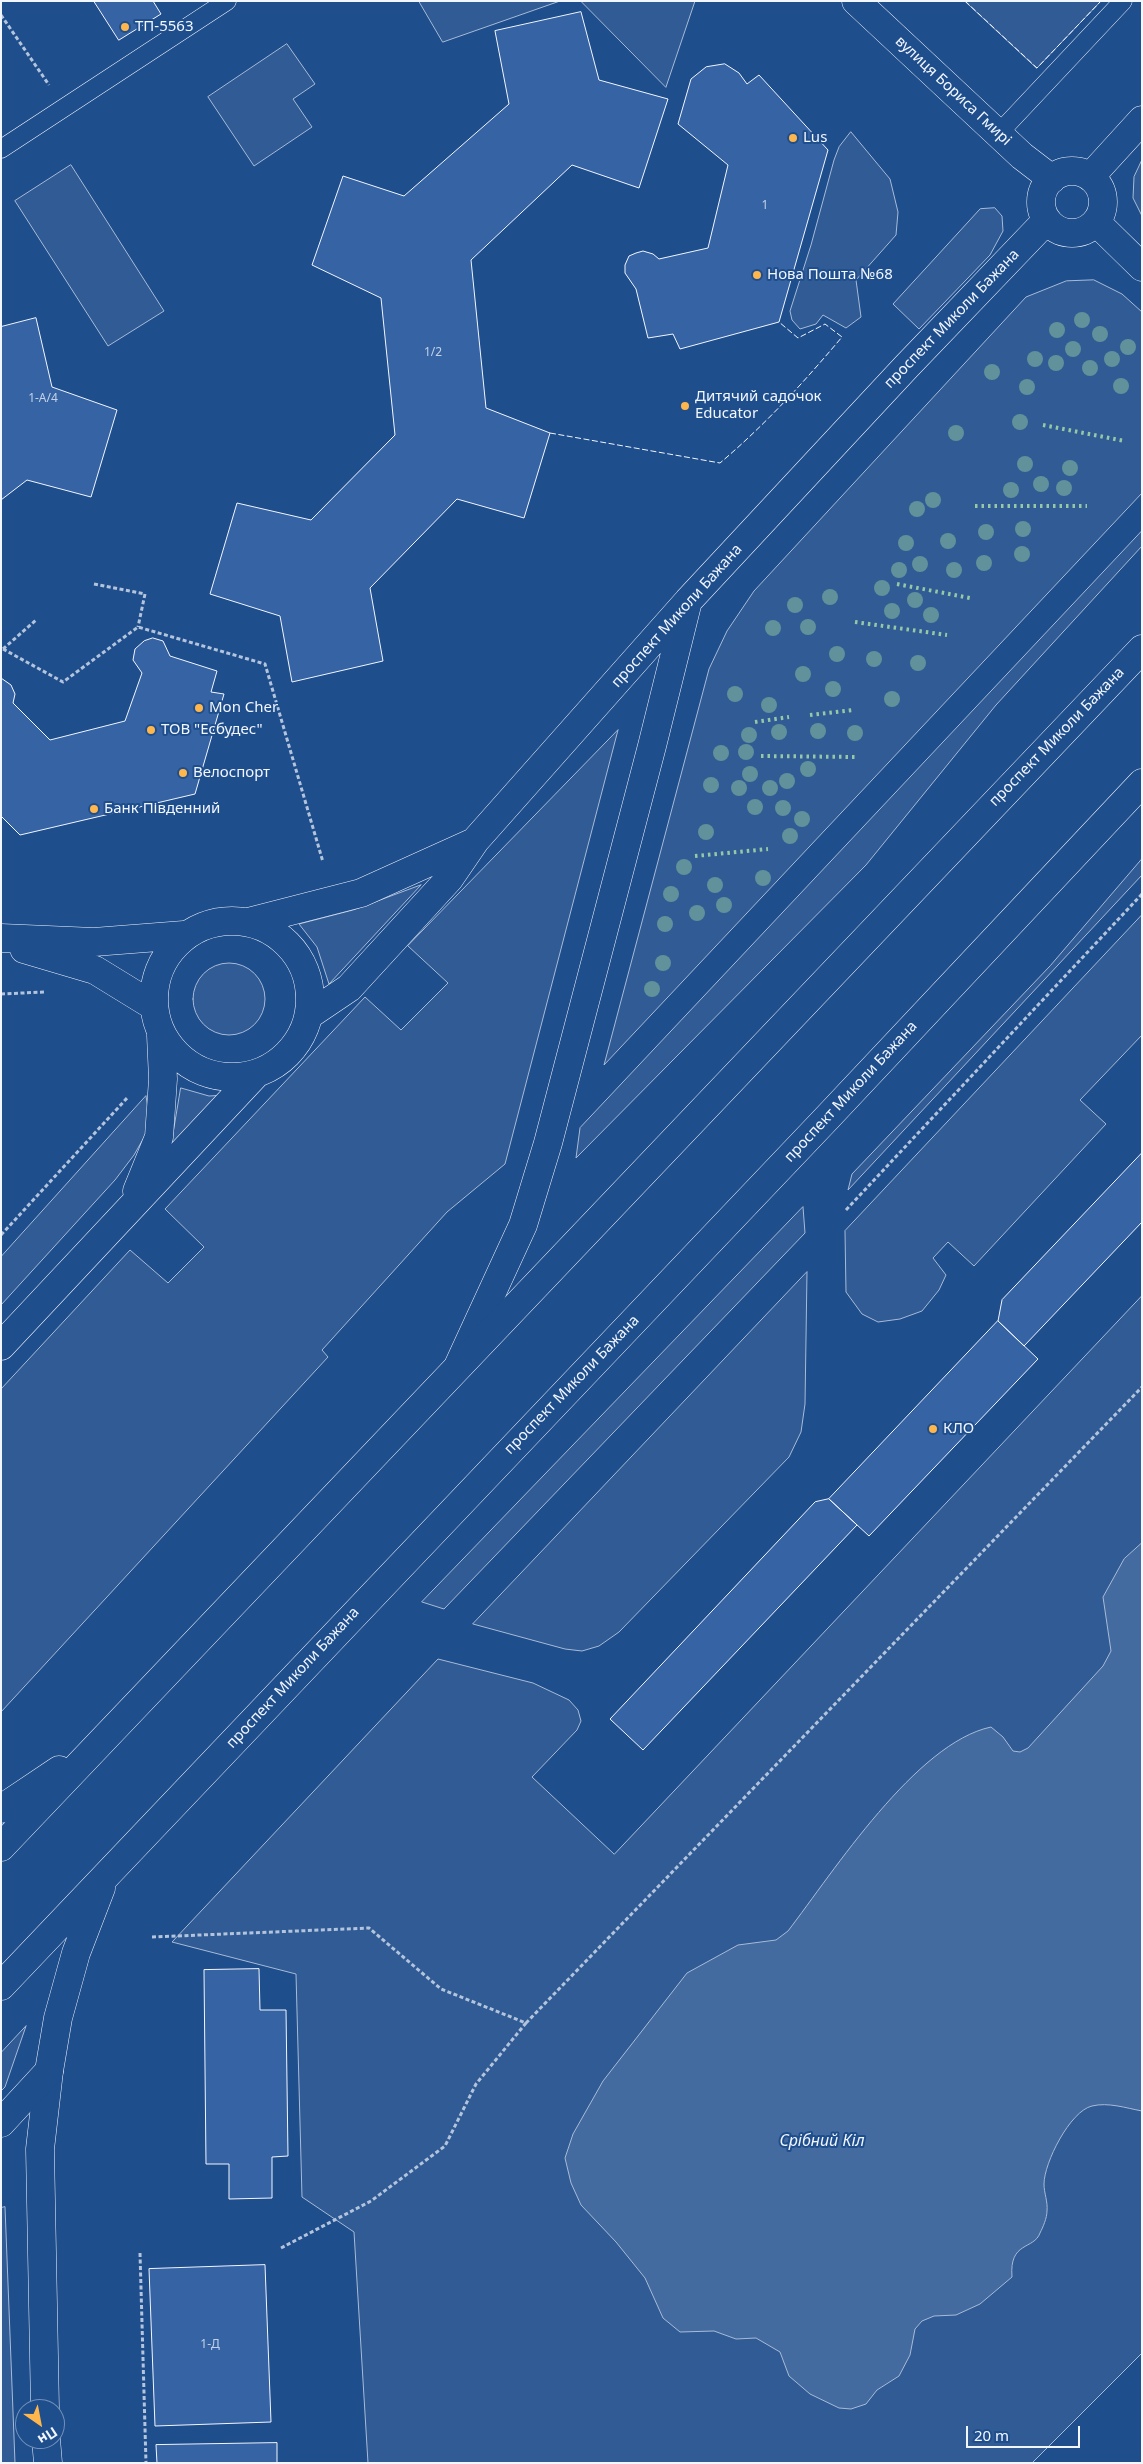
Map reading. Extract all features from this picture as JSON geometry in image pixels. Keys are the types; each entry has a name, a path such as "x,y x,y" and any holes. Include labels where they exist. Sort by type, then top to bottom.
{"main road":[{"name":"вулиця Бориса Гмирі","path":"856,1 1022,156 1052,179"},
{"path":"1090,177 1142,120"},
{"path":"1066,172 1076,172 1090,177 1100,188 1103,198 1103,209 1096,222 1084,231 1074,233 1054,227 1047,220 1043,212 1041,201 1044,191 1052,179 1066,172"},
{"name":"проспект Миколи Бажана","path":"309,1015 349,988 449,879 475,841 688,601 912,361 1047,220"},
{"path":"1096,222 1142,267"},
{"path":"458,1365 522,1225 548,1143 688,601"},
{"name":"проспект Миколи Бажана","path":"1,1847 1142,649"},
{"name":"проспект Миколи Бажана","path":"1,1986 826,1119 1142,783"},
{"name":"проспект Миколи Бажана","path":"248,922 361,893 475,841"},
{"path":"1,940 94,942 184,935 214,922 248,922 276,933 298,956 309,984 309,1015 298,1041 280,1061 256,1074 1,1346"},
{"path":"131,1206 159,1137 163,1079 161,1035 152,1005 155,979 166,955 184,935"},
{"path":"1,940 95,970 152,1005"},
{"path":"161,1035 185,1063 219,1077 256,1074"},
{"path":"1,1809 105,1738"},
{"path":"45,2399 40,2149 49,2072 58,2018 76,1953 106,1875"},
{"path":"1,2123 49,2072"},
{"path":"47,2449 48,2463"}],"lane":[{"path":"1,149 227,1"},
{"path":"998,134 1123,1"}],"path":[{"path":"1,16 52,90"},
{"path":"36,620 2,650 63,682 138,627 145,594 94,584"},
{"path":"138,627 265,664 323,862"},
{"path":"846,1210 1142,894"},
{"path":"1,994 48,992"},
{"path":"1,1235 131,1093"},
{"path":"281,2248 371,2201 445,2146 476,2084 526,2023 1142,1387"},
{"path":"152,1937 369,1928 440,1989 526,2023"},
{"path":"140,2253 146,2463"}],"shaded area":[{"path":"419,1 560,1 443,42"},
{"path":"581,1 695,1 666,87"},
{"path":"965,1 1101,1 1037,68"},
{"path":"287,44 315,84 293,99 312,127 254,166 208,97"},
{"path":"851,132 890,179 898,212 896,235 856,280 861,317 846,328 823,315 816,324 800,329 792,320 790,311 811,245 834,160 839,147"},
{"path":"1142,160 1142,216 1133,198 1134,177"},
{"path":"71,165 164,311 108,346 15,201"},
{"path":"995,208 1002,216 1003,231 990,255 919,329 893,304 980,209"},
{"path":"1094,280 1122,294 1142,312 1142,493 604,1065 709,669 727,631 754,591 1026,297 1066,281"},
{"path":"1142,531 1142,546 996,705 866,865 576,1158 580,1128"},
{"path":"618,730 505,1164 447,1212 322,1350 328,1357 1,1712 1,1389 130,1250 168,1283 204,1247 165,1209 365,997 401,1030 448,983 408,946"},
{"path":"1142,859 1142,875 848,1190 852,1174 1050,966"},
{"path":"421,885 329,984 317,947 299,924 353,910"},
{"path":"1142,915 1142,1035 1080,1100 1106,1124 974,1266 948,1242 933,1258 946,1275 939,1290 922,1311 900,1319 878,1322 862,1314 846,1292 845,1231"},
{"path":"229,963 249,969 259,979 265,999 259,1019 249,1029 229,1035 209,1029 199,1019 193,999 199,979 209,969"},
{"path":"181,1088 209,1096 227,1095 164,1162 172,1139"},
{"path":"146,1096 149,1115 146,1134 134,1155 115,1180 1,1305 1,1257"},
{"path":"803,1207 805,1233 444,1609 422,1602"},
{"path":"807,1272 805,1404 801,1432 789,1457 619,1632 599,1646 582,1651 565,1649 473,1624"},
{"path":"1142,1296 1142,2353 1032,2463 368,2463 354,2232 302,2197 296,1974 172,1942 438,1659 533,1683 569,1700 578,1710 581,1721 577,1730 532,1777 614,1854"},
{"path":"26,2026 5,2087 1,2091 1,2053"},
{"path":"5,2207 15,2463 1,2463 1,2208"}],"water":[{"name":"Срібний Кіл","path":"1142,1543 1142,2111 1117,2106 1098,2105 1084,2110 1075,2117 1053,2151 1048,2164 1044,2184 1047,2208 1044,2225 1037,2238 1014,2257 1012,2277 980,2304 956,2315 934,2316 922,2321 915,2329 910,2355 899,2376 877,2390 866,2404 851,2409 839,2408 810,2394 789,2376 780,2352 756,2338 736,2339 714,2331 680,2332 663,2318 645,2278 616,2242 581,2205 571,2183 565,2158 573,2134 603,2081 687,1973 738,1945 776,1940 788,1931 853,1844 879,1813 906,1783 934,1757 963,1738 991,1727 1003,1737 1013,1751 1020,1752 1028,1748 1103,1666 1111,1651 1103,1597 1124,1559"}],"building":[{"name":"ТП-5563","path":"94,1 153,1 161,14 119,40"},
{"path":"581,12 599,80 668,99 639,188 572,165 471,260 486,408 550,433 524,518 457,499 370,588 383,661 292,682 280,616 210,594 237,503 311,520 395,435 381,298 312,265 343,176 404,196 509,104 495,31"},
{"path":"725,64 739,73 747,84 759,75 828,150 779,322 680,349 673,334 648,338 636,289 625,273 625,265 629,256 643,251 653,254 659,259 708,248 728,165 678,124 691,79 706,67"},
{"path":"36,318 52,387 117,410 91,497 27,480 1,500 1,327"},
{"name":"ТОВ \"Есбудес\"","path":"153,638 163,641 170,656 217,671 211,692 224,694 195,794 20,835 1,816 1,678 11,685 15,694 13,703 50,740 125,721 142,673 133,660 135,649 144,641"},
{"path":"1142,1153 1142,1222 1024,1346 998,1321 1002,1300"},
{"name":"КЛО","path":"998,1321 1038,1359 869,1536 829,1499"},
{"path":"829,1499 857,1525 643,1750 610,1719 815,1502"},
{"path":"259,1969 260,2010 286,2010 288,2156 272,2157 272,2198 229,2199 229,2164 206,2164 204,1970"},
{"path":"265,2265 271,2422 155,2426 149,2269"},
{"path":"277,2443 277,2463 157,2463 156,2445"}],"hedge":[{"path":"1043,425 1125,441"},
{"path":"975,506 1087,506"},
{"path":"897,584 970,598"},
{"path":"855,622 947,635"},
{"path":"810,715 854,710"},
{"path":"755,722 789,717"},
{"path":"761,756 857,757"},
{"path":"695,856 768,849"}],"fence":[{"path":"965,1 1037,68 1101,1"},
{"path":"550,433 720,463 784,403 842,337 825,324 798,338 779,322"}],"place":[{"name":"ТП-5563","path":"125,27"},
{"name":"Lus","path":"793,138"},
{"name":"Нова Пошта №68","path":"757,275"},
{"name":"Дитячий садочок Educator","path":"685,406"},
{"name":"Mon Cher","path":"199,708"},
{"name":"ТОВ \"Есбудес\"","path":"151,730"},
{"name":"Велоспорт","path":"183,773"},
{"name":"Банк Південний","path":"94,809"},
{"name":"КЛО","path":"933,1429"}]}
